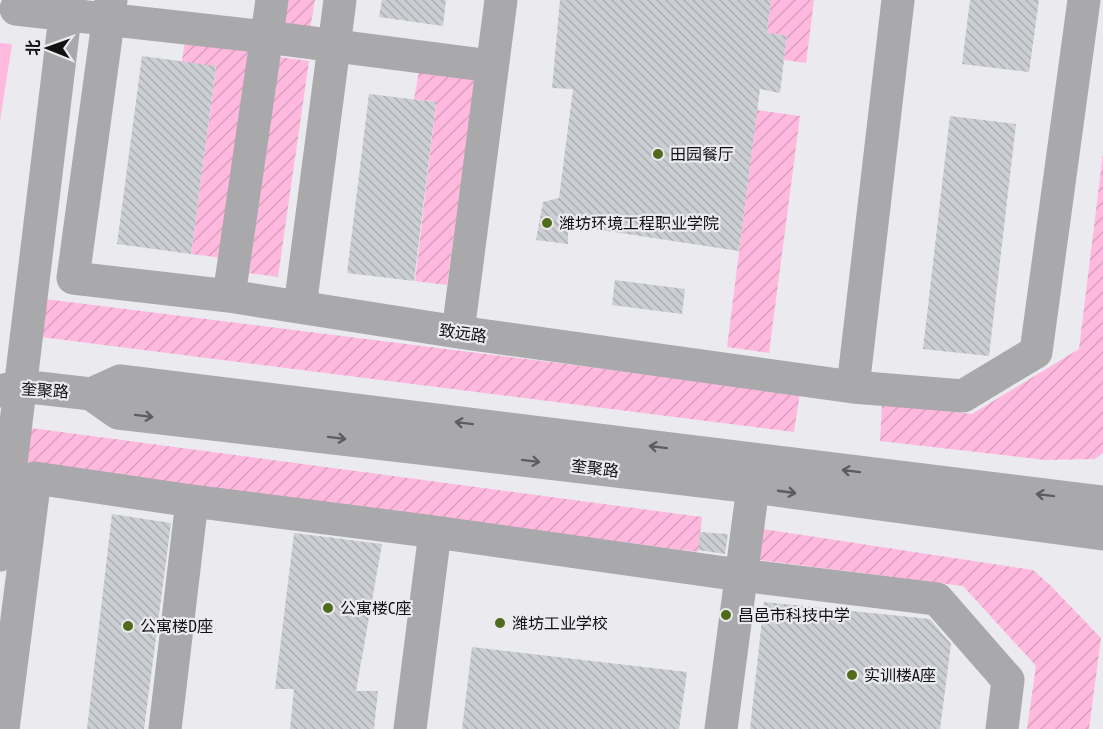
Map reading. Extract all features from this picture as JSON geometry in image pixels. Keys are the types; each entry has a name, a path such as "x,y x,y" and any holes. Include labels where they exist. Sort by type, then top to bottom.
{"street":[{"path":"229,296 272,0"},
{"path":"300,308 340,0"},
{"path":"458,332 501,0"},
{"path":"853,387 898,0"},
{"name":"致远路","path":"110,9 73,278 229,296 458,332 853,387 963,396 1036,352 1084,0"},
{"path":"16,9 66,7 110,9 267,37 491,66"},
{"path":"0,555 11,389 66,7"},
{"name":"奎聚路","path":"11,389 91,394 120,381 1103,502"},
{"name":"奎聚路","path":"91,394 118,413 753,487 1103,534"},
{"path":"3,729 35,478 192,501 937,599 1008,680 1002,729"},
{"path":"720,729 753,487"},
{"path":"165,729 192,501"},
{"path":"410,729 435,532"}],"shaded area":[{"path":"284,0 315,0 309,35 280,31"},
{"path":"771,0 814,0 806,63 784,60 787,36 767,33"},
{"path":"185,38 250,47 222,258 191,254 216,67 182,62"},
{"path":"0,43 12,44 0,121"},
{"path":"280,57 309,61 278,277 249,273"},
{"path":"419,71 475,79 447,285 415,281 436,102 414,99"},
{"path":"757,110 800,116 769,353 727,347"},
{"path":"1103,153 1103,453 1095,459 1046,460 880,441 882,403 972,414 1079,349"},
{"path":"37,298 800,393 794,432 33,336"},
{"path":"31,428 702,517 698,552 26,464"},
{"path":"763,529 1033,570 1101,638 1089,729 1027,729 1036,666 963,586 760,560"}],"building":[{"path":"382,0 446,0 443,26 379,17"},
{"name":"田园餐厅","path":"560,0 771,0 767,33 787,36 780,93 760,89 739,251 568,225 568,244 536,240 543,202 559,198 573,89 552,88"},
{"path":"970,0 1039,0 1029,72 962,64"},
{"path":"142,56 216,66 191,254 117,244"},
{"path":"369,94 436,102 414,281 347,273"},
{"path":"950,116 1016,124 989,356 923,349"},
{"path":"615,280 685,289 682,314 612,305"},
{"name":"公寓楼D座","path":"112,514 171,523 144,729 87,729"},
{"path":"700,532 728,534 725,554 698,550"},
{"name":"公寓楼C座","path":"294,533 382,544 356,691 378,691 374,729 290,729 294,689 275,689"},
{"name":"实训楼A座","path":"764,602 930,619 951,644 940,729 750,729"},
{"path":"472,647 687,672 679,729 462,729"}],"place":[{"name":"田园餐厅","path":"658,154"},
{"name":"潍坊环境工程职业学院","path":"547,223"},
{"name":"公寓楼C座","path":"328,608"},
{"name":"昌邑市科技中学","path":"726,615"},
{"name":"潍坊工业学校","path":"500,623"},
{"name":"公寓楼D座","path":"128,626"},
{"name":"实训楼A座","path":"852,675"}]}
